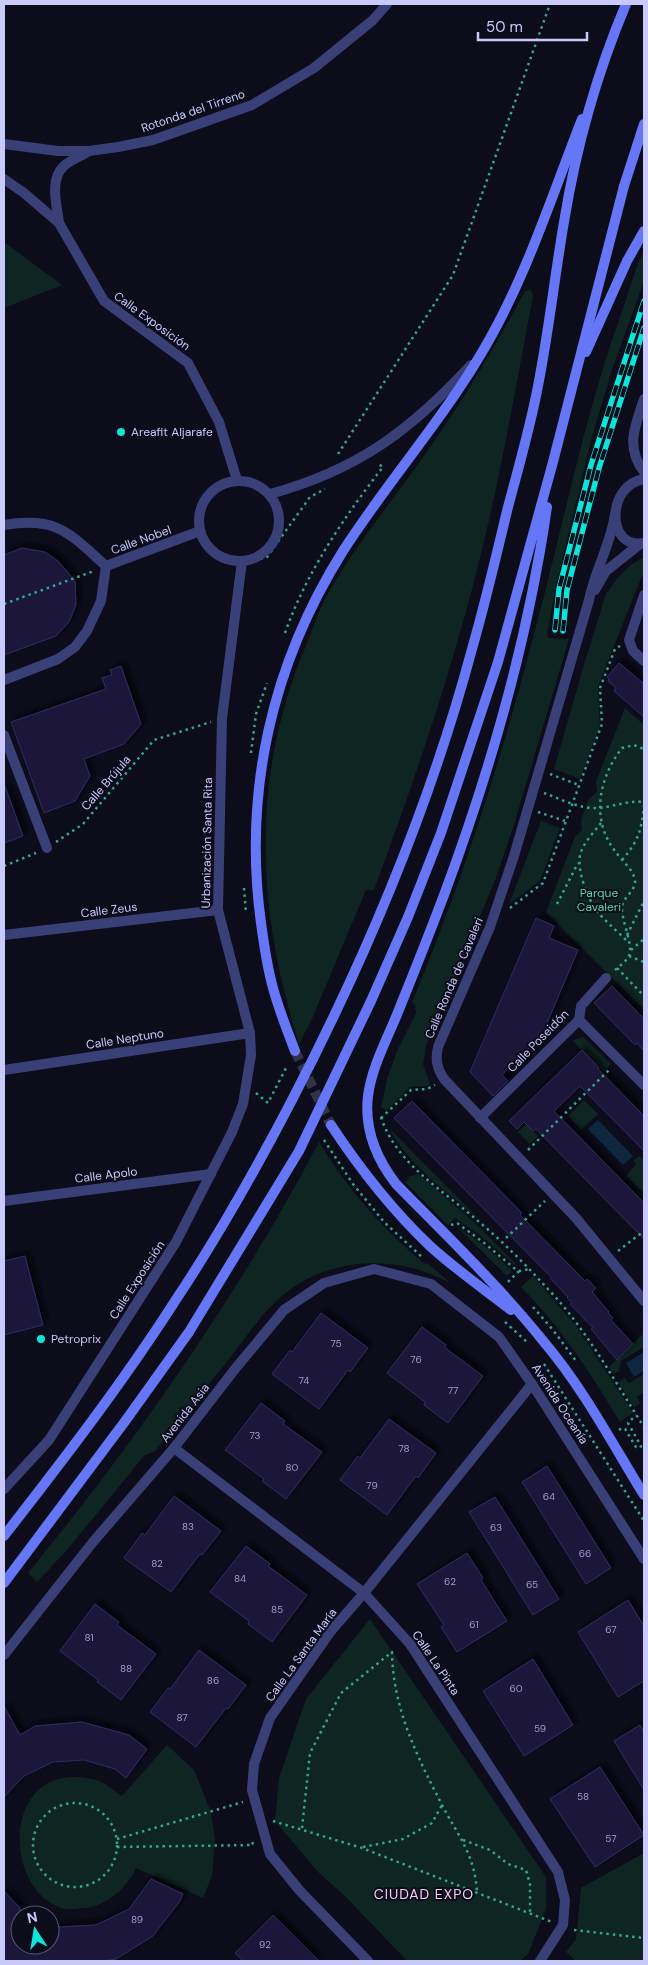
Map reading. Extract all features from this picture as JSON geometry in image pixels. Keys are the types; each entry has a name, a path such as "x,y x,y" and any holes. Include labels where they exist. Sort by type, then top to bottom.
{"main road":[{"path":"295,1051 273,987 259,906 255,857 256,819 265,741 278,692 290,656 316,600 342,553 481,355 519,280 626,4"},
{"path":"4,1536 141,1352 179,1296 241,1195 313,1059 382,907 416,824 472,652 536,395 564,218 600,74"},
{"path":"4,1584 189,1332 299,1151 334,1081 408,917 441,833 498,662 553,462 624,186 644,124"},
{"path":"574,378 627,261 644,231"},
{"path":"553,462 537,573 523,640 505,710 445,894 377,1062 368,1096 369,1133 385,1170 396,1184 497,1288 531,1326 565,1370 644,1494"},
{"path":"330,1125 377,1191 406,1222 450,1263 531,1326"}],"street":[{"name":"Rotonda del Tirreno","path":"4,144 58,151 89,151 153,140 252,105 314,68 372,20 387,4"},
{"path":"59,223 55,192 56,179 63,166 89,151"},
{"name":"Calle Exposición","path":"4,179 24,193 59,223 104,301 188,363 219,422 237,480"},
{"path":"270,494 323,477 379,447 427,410 481,355"},
{"path":"644,400 633,435 632,446 634,456 644,472"},
{"path":"237,480 250,481 261,486 270,494 277,505 280,517 279,530 274,542 266,552 242,561 228,560 216,554 206,544 200,531 199,519 201,508 206,497 220,485 237,480"},
{"name":"Calle Ronda de Cavaleri","path":"644,480 632,483 622,493 615,514 613,530 596,573 528,809 491,922 436,1055 436,1064 444,1080 553,1193 644,1301"},
{"path":"615,514 618,528 626,540 642,543"},
{"path":"4,525 25,522 48,524 73,536 106,566"},
{"name":"Calle Nobel","path":"4,680 58,659 75,647 86,631 101,601 106,566 200,531"},
{"name":"Calle Ronda de Cavaleri","path":"589,600 606,572 642,543"},
{"name":"Urbanización Santa Rita","path":"211,1174 232,1132 243,1104 250,1055 250,1033 218,910 222,718 242,561"},
{"path":"644,595 630,634 633,651 644,661"},
{"path":"4,735 47,848"},
{"name":"Calle Zeus","path":"4,935 218,910"},
{"name":"Calle Poseidón","path":"480,1118 579,1020 581,1006 606,978"},
{"path":"579,1020 644,1085"},
{"name":"Calle Neptuno","path":"4,1070 250,1033"},
{"name":"Calle Exposición","path":"4,1489 49,1440 176,1242 211,1174"},
{"name":"Calle Apolo","path":"4,1200 211,1174"},
{"name":"Avenida Asia","path":"4,1655 93,1542 174,1448 235,1368 284,1310 324,1283 374,1269 432,1284"},
{"name":"Avenida Oceanía","path":"432,1284 499,1337 532,1384 644,1559"},
{"name":"Calle La Santa María","path":"368,1961 300,1891 270,1854 252,1790 254,1764 265,1727 270,1718 331,1631 364,1593 532,1384"},
{"name":"Calle La Pinta","path":"174,1448 364,1593 410,1644 558,1872 565,1900 563,1925 540,1961"}],"path":[{"path":"323,477 453,275 550,4"},
{"path":"4,604 106,566"},
{"path":"491,922 543,883 602,724 600,688 615,649 630,642"},
{"name":"Calle Brújula","path":"4,866 47,848 83,824 154,740 222,718"},
{"path":"606,978 629,956 630,950 622,904 632,889 634,880 632,873 607,840 601,823 599,808 606,777 618,753 628,745 644,749"},
{"path":"539,770 579,785"},
{"path":"533,790 586,808 599,808 624,802 644,804 638,838 622,860"},
{"path":"528,809 566,821"},
{"path":"601,823 580,853 581,875 593,905 629,943"},
{"path":"557,904 570,875 579,861"},
{"path":"627,936 644,901"},
{"path":"630,950 644,939"},
{"path":"629,956 644,962"},
{"path":"617,968 644,996"},
{"path":"520,1158 620,1060"},
{"path":"268,1103 286,1068"},
{"path":"444,1080 430,1088 411,1090 381,1117 396,1147 413,1167 479,1221 530,1269 558,1300 582,1331 644,1427"},
{"path":"324,1140 353,1184 384,1222 422,1257"},
{"path":"506,1238 553,1193"},
{"path":"451,1225 456,1223 519,1271"},
{"path":"609,1258 644,1231"},
{"path":"508,1282 519,1271 530,1269"},
{"path":"619,1430 624,1428 636,1447 640,1448 641,1446 628,1423 636,1414"},
{"path":"302,1828 310,1753 341,1694 392,1652 393,1676 401,1715 442,1805 463,1840 476,1875 477,1894"},
{"path":"74,1802 89,1805 102,1812 112,1824 117,1838 117,1854 110,1870 98,1881 82,1887 64,1886 49,1879 38,1866 32,1849 35,1832 43,1817 57,1807 74,1802"},
{"path":"117,1838 244,1802 246,1810"},
{"path":"362,1848 404,1839 432,1823 442,1805"},
{"path":"261,1824 275,1821 362,1848 577,1931 644,1938"},
{"path":"117,1847 253,1845 251,1836"},
{"path":"463,1840 490,1850 508,1864 526,1870 530,1884 530,1914"}],"green space":[{"path":"4,242 62,285 4,308"},
{"path":"644,250 644,281 613,367 593,433 556,585 547,635 548,638 569,639 513,828 496,878 426,1046 423,1064 430,1084 428,1086 410,1087 386,1111 381,1107 387,1079 397,1051 416,1013 415,1005 412,1002 465,863 496,769 523,674 596,393 631,283"},
{"path":"531,290 533,296 494,496 479,562 444,687 374,890 366,890 312,1019 299,1044 274,943 268,892 266,842 268,792 276,743 289,693 317,616 341,571 456,410 525,291"},
{"path":"644,557 644,571 598,686 600,726 580,779 554,769 582,671 606,594 618,577 632,564"},
{"name":"Parque Cavaleri","path":"625,708 644,725 644,1010 546,912 575,837 582,830 581,820 589,799 597,792 596,782"},
{"path":"541,821 560,828 540,881 509,904"},
{"path":"583,1037 611,1064 603,1072 573,1041"},
{"path":"584,1100 598,1114 581,1130 568,1116"},
{"path":"526,1124 538,1136 530,1144 518,1132"},
{"path":"389,1128 480,1220 418,1167 407,1155"},
{"path":"319,1142 354,1193 380,1222 425,1264 427,1263 451,1283 414,1268 374,1263 340,1267 323,1272 293,1287 266,1312 155,1451 144,1456 67,1550 37,1582 28,1573 114,1463 170,1386 248,1266"},
{"path":"639,1156 644,1161 644,1194 626,1176 636,1164 633,1161"},
{"path":"418,1174 475,1223 518,1266 476,1232 455,1218 448,1225 405,1182 409,1179 408,1177"},
{"path":"458,1228 486,1247 512,1271 506,1275"},
{"path":"533,1276 576,1326 633,1413 620,1422 575,1352 536,1302 521,1287"},
{"path":"643,1334 644,1347 621,1361 619,1371 613,1374 609,1367"},
{"path":"644,1374 644,1392 637,1397 640,1403 634,1407 618,1382 625,1378 629,1383"},
{"path":"370,1619 546,1877 546,1909 528,1954 520,1961 407,1961 347,1898 317,1871 275,1821 279,1778 306,1699"},
{"path":"167,1745 194,1770 211,1812 215,1839 212,1876 203,1898 136,1868 122,1889 108,1900 92,1907 65,1909 44,1898 29,1879 21,1855 20,1829 27,1806 42,1787 64,1778 96,1780 122,1796"},
{"path":"644,1853 644,1961 576,1961 566,1952 576,1939 581,1888"}],"water":[{"path":"598,1120 633,1156 623,1165 588,1129"},
{"path":"644,1352 644,1371 634,1377 626,1363"}],"building":[{"path":"22,548 45,552 58,561 75,581 76,605 69,622 56,636 4,655 4,555"},
{"path":"619,663 644,684 644,717 614,691 616,688 608,681 607,677"},
{"path":"121,666 141,724 124,744 84,759 90,776 75,801 44,813 11,722 106,689 102,678 112,675 110,670"},
{"path":"4,786 23,836 4,843"},
{"path":"536,918 554,926 549,938 578,950 542,1035 502,1075 508,1081 493,1096 470,1072"},
{"path":"612,986 644,1019 644,1051 637,1043 635,1045 594,1003"},
{"path":"582,1050 644,1116 644,1151 580,1086 554,1111 644,1203 644,1239 536,1129 533,1131 524,1122 517,1129 509,1121"},
{"path":"412,1101 522,1213 520,1215 585,1281 587,1279 596,1288 592,1292 609,1312 613,1318 611,1320 633,1344 617,1360 591,1329 593,1328 570,1304 572,1303 568,1297 551,1277 394,1118"},
{"path":"25,1256 43,1325 4,1335 4,1261"},
{"path":"321,1313 368,1348 350,1372 348,1370 319,1409 272,1374 290,1350 292,1352"},
{"path":"422,1327 446,1345 444,1347 483,1376 448,1423 424,1405 425,1402 387,1373"},
{"path":"261,1403 285,1421 283,1424 322,1452 286,1499 262,1481 264,1479 225,1450"},
{"path":"389,1419 436,1453 387,1515 340,1480 358,1456 360,1458"},
{"path":"547,1466 611,1568 586,1584 522,1482"},
{"path":"174,1496 221,1531 202,1555 200,1554 171,1592 124,1558 142,1533 145,1535"},
{"path":"495,1497 559,1599 533,1615 469,1512"},
{"path":"246,1546 270,1564 268,1566 307,1595 272,1642 248,1624 249,1621 210,1592"},
{"path":"467,1553 483,1578 481,1580 507,1621 457,1652 441,1627 444,1625 417,1584"},
{"path":"628,1600 644,1626 644,1681 618,1697 578,1632"},
{"path":"95,1604 119,1622 117,1625 156,1654 121,1700 60,1651"},
{"path":"199,1650 246,1685 196,1747 150,1712"},
{"path":"533,1659 573,1725 524,1756 483,1691"},
{"path":"4,1706 20,1735 35,1726 82,1722 129,1735 147,1749 126,1778 115,1769 84,1760 53,1762 24,1776 4,1797"},
{"path":"640,1725 644,1732 644,1790 614,1741"},
{"path":"600,1767 644,1835 595,1867 550,1799"},
{"path":"151,1879 183,1894 180,1901 153,1936 116,1959 103,1961 4,1961 4,1891 17,1905 10,1905 10,1955 60,1955 60,1927 96,1925 129,1909"},
{"path":"273,1915 319,1961 243,1961 235,1953"}],"tunnel":[{"path":"295,1051 331,1125"}],"railway":[{"path":"555,630 559,589 591,465 644,301"},
{"path":"563,631 567,590 599,468 644,328"}],"place":[{"name":"Areafit Aljarafe","path":"121,432"},
{"name":"Petroprix","path":"41,1339"}],"district":[{"name":"CIUDAD EXPO","path":"424,1894"}]}
